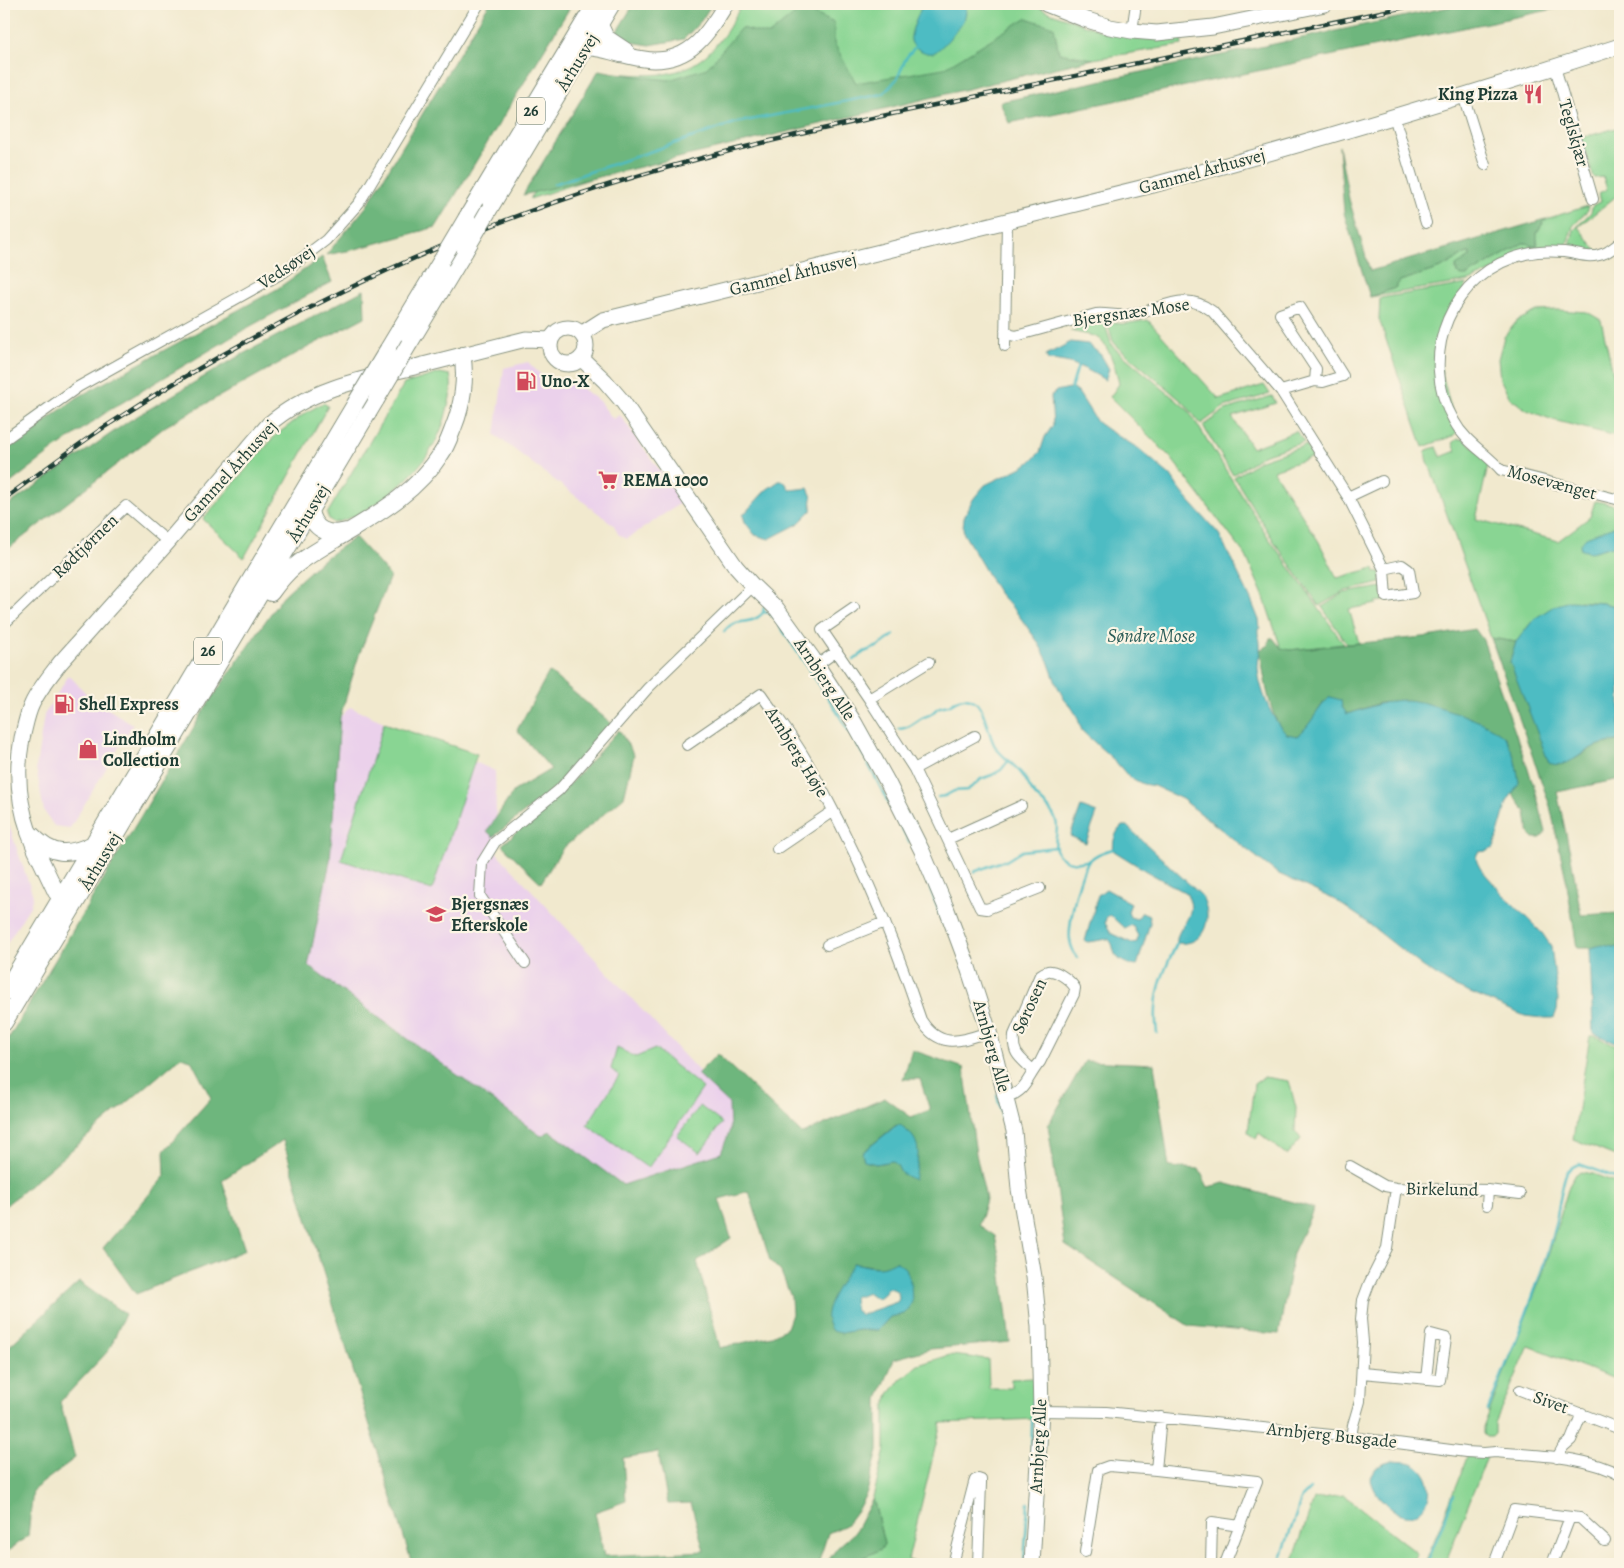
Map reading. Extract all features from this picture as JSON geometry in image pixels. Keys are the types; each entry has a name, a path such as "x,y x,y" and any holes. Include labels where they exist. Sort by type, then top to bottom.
{"main road":[{"name":"Århusvej","path":"4,993 595,4"},
{"name":"Århusvej","path":"4,1023 612,4"},
{"path":"199,695 281,578 300,561 386,509 408,493 442,454 457,418 460,404 464,364 462,355"},
{"path":"310,510 314,522 324,531 337,532 349,530"},
{"path":"30,832 46,847 56,852 76,851 93,844"},
{"path":"30,832 40,859 56,892 61,897"}],"street":[{"name":"Vedsøvej","path":"4,440 78,387 284,272 326,240 359,203 479,4"},
{"path":"586,48 600,48 655,60 682,54 699,43 726,4"},
{"path":"1046,4 1084,19 1132,31 1157,33 1213,27 1325,4"},
{"path":"1132,31 1136,4"},
{"path":"600,24 606,37 617,46 639,58"},
{"name":"Gammel Århusvej","path":"581,334 603,320 1193,174 1394,116 1620,46"},
{"name":"Teglskjær","path":"1554,67 1593,199"},
{"path":"1463,95 1485,165"},
{"path":"1394,116 1426,223"},
{"path":"1004,346 1007,221"},
{"name":"Mosevænget","path":"1620,242 1606,253 1596,256 1584,257 1566,252 1528,254 1512,258 1489,269 1473,282 1458,299 1441,338 1439,361 1440,383 1445,402 1454,422 1470,442 1492,459 1501,470 1620,500"},
{"name":"Bjergsnæs Mose","path":"1005,330 1011,335 1016,336 1096,314 1127,315 1179,301 1192,301 1204,305 1212,311 1281,391 1348,497 1384,569"},
{"path":"1281,391 1314,381 1323,382 1343,376 1300,307 1280,314 1316,369 1314,381"},
{"path":"573,328 581,334 586,345 581,358 572,364 556,360 551,351 551,340 558,331 573,328"},
{"name":"Gammel Århusvej","path":"30,832 22,808 11,756 24,729 32,705 60,663 168,542 268,425 277,417 311,397 344,383 526,339 551,340"},
{"name":"Arnbjerg Alle","path":"581,358 623,402 736,567 777,609 817,665 854,722 889,785 922,851 947,910 989,1032 1014,1131 1019,1189 1034,1277 1039,1335 1041,1411 1032,1564"},
{"path":"1348,497 1382,481"},
{"name":"Rødtjørnen","path":"4,624 126,506 168,542"},
{"path":"525,962 480,896 482,863 495,842 559,790 648,688 753,586"},
{"path":"854,608 822,630 914,769 980,908 987,909 1040,888"},
{"path":"817,665 837,651"},
{"path":"869,699 929,662"},
{"name":"Arnbjerg Høje","path":"687,745 761,694 805,758 867,879 921,1020 928,1032 937,1038 956,1041 989,1032"},
{"path":"914,769 975,736"},
{"path":"948,839 1021,806"},
{"name":"Arnbjerg Høje","path":"776,849 833,811"},
{"path":"828,945 885,922"},
{"name":"Sørosen","path":"1006,1098 1021,1092 1033,1070 1040,1062 1074,994 1075,988 1071,981 1051,971 1040,975 1014,1035 1013,1045 1016,1054 1033,1070"},
{"name":"Birkelund","path":"1350,1166 1385,1186 1396,1188 1488,1190 1520,1194"},
{"name":"Birkelund","path":"1351,1437 1360,1401 1363,1300 1387,1248 1396,1188"},
{"name":"Birkelund","path":"1487,1206 1488,1190"},
{"path":"1362,1373 1426,1379"},
{"name":"Sivet","path":"1520,1390 1620,1429"},
{"name":"Arnbjerg Busgade","path":"1041,1411 1098,1411 1351,1437 1466,1452 1496,1452 1557,1458 1589,1463 1610,1469 1620,1475"},
{"name":"Sivet","path":"1557,1458 1571,1440 1582,1414"},
{"path":"1156,1470 1161,1418"},
{"path":"1085,1552 1098,1470 1109,1466 1257,1481 1225,1564"},
{"path":"953,1564 974,1483 978,1479 981,1483 978,1564"},
{"path":"1494,1564 1514,1510 1580,1518 1605,1541"},
{"path":"1552,1564 1570,1517"},
{"path":"1211,1564 1212,1522 1240,1526"}],"shaded area":[{"path":"528,362 543,377 573,381 599,401 613,419 620,415 682,502 627,539 618,534 614,525 495,435 504,368"},
{"path":"69,675 91,699 133,724 70,828 54,826 44,811 36,768 44,715"},
{"name":"Bjergsnæs Efterskole","path":"350,707 495,771 497,853 729,1104 730,1130 721,1153 623,1185 550,1131 541,1136 308,966 330,861 340,717"},
{"path":"4,811 33,896 30,906 4,948"}],"green space":[{"path":"489,4 572,4 436,227 352,250 326,255 366,207"},
{"path":"634,4 712,4 701,21 684,39 650,45 630,42 616,33"},
{"path":"742,4 1034,4 1046,11 1107,33 1181,39 1182,45 1093,59 637,163 530,199 600,72 666,74 694,64 707,54 723,36"},
{"path":"1463,4 1578,4 1009,123 1000,102"},
{"path":"802,8 834,23 834,43 856,83 944,68 1026,18 1054,27 1059,53 1093,59 523,195 599,70 669,80 707,68 741,28 769,35"},
{"path":"1620,127 1620,193 1578,227 1598,252 1589,254 1569,249 1574,230 1591,212 1593,205 1601,202 1599,193 1607,189 1603,177 1594,178 1581,138"},
{"path":"1339,146 1349,199 1370,271 1546,219 1537,232 1537,246 1523,243 1467,276 1462,276 1458,274 1456,266 1470,257 1470,253 1467,253 1441,268 1400,281 1395,288 1370,297 1344,213"},
{"path":"1588,206 1588,210 1573,226 1565,249 1547,248 1469,281 1370,297 1395,288 1400,281 1441,268 1470,253 1470,257 1456,267 1456,270 1467,276 1523,243 1538,244 1537,232 1546,219"},
{"path":"322,257 332,282 247,328 108,411 4,488 4,451 78,397 277,289"},
{"path":"1467,284 1436,350 1457,432 1453,436 1423,447 1379,319 1380,298"},
{"path":"364,290 365,317 166,426 4,552 4,508 129,421 239,356"},
{"path":"1537,311 1587,312 1601,320 1615,382 1620,381 1620,437 1553,420 1527,410 1510,398 1500,379 1498,359 1504,337 1517,321"},
{"path":"1148,320 1219,399 1264,385 1270,394 1224,407 1201,424 1185,404 1116,345 1107,322 1124,324"},
{"path":"1104,322 1112,346 1188,410 1268,537 1344,644 1289,650 1281,648 1263,595 1246,556 1171,458 1110,397 1119,384 1114,364 1104,344 1094,336 1070,331"},
{"path":"440,373 450,375 450,397 440,433 425,458 403,482 376,504 348,519 334,523 327,514 404,384"},
{"path":"1272,396 1276,403 1232,417 1252,448 1296,431 1304,442 1263,455 1233,475 1203,426 1225,410"},
{"path":"323,403 328,406 244,558 203,519 276,435 304,414"},
{"path":"1458,439 1464,439 1489,461 1476,519 1558,541 1590,517 1595,501 1612,504 1620,510 1620,607 1580,601 1534,619 1516,642 1491,638 1425,453 1429,449 1437,447 1441,457 1456,451 1453,443"},
{"path":"1306,445 1313,457 1273,470 1319,542 1337,578 1374,568 1375,572 1380,573 1381,583 1345,591 1319,606 1275,543 1234,477 1261,460"},
{"path":"355,537 390,576 359,655 340,717 330,861 308,966 541,1136 550,1131 623,1185 721,1153 730,1130 729,1104 697,1074 717,1054 802,1134 885,1098 911,1117 930,1110 920,1079 903,1079 912,1050 964,1068 976,1154 986,1199 979,1225 995,1236 1000,1260 1010,1342 930,1349 894,1359 878,1399 878,1451 867,1492 858,1509 846,1525 828,1533 818,1564 412,1564 283,1140 222,1180 245,1250 136,1294 103,1248 165,1176 164,1151 211,1098 191,1060 181,1057 4,1207 4,1046 207,705 283,596 321,561","holes":["896,1125 901,1173 897,1164 892,1161 876,1164 864,1161 862,1153","749,1191 770,1261 781,1272 791,1297 792,1314 787,1328 772,1336 720,1348 697,1261 731,1238 719,1199","853,1263 885,1267 908,1310 904,1314 890,1317 878,1330 859,1330 841,1333","658,1452 668,1504 691,1503 704,1551 604,1556 595,1512 626,1501 623,1458"]},
{"path":"1382,587 1384,601 1349,609 1359,643 1347,644 1322,607 1344,593"},
{"path":"1475,629 1483,640 1535,789 1546,832 1541,838 1534,838 1529,833 1526,812 1512,793 1516,787 1517,773 1514,758 1505,737 1406,700 1380,703 1347,714 1342,707 1324,702 1309,725 1301,733 1289,735 1281,729 1270,703 1260,650 1268,645 1270,638 1273,638 1281,648 1289,650 1433,636"},
{"path":"1491,638 1516,642 1510,662 1575,759 1595,746 1620,740 1620,779 1557,792 1581,915 1620,913 1620,948 1577,948 1566,879 1550,806"},
{"path":"549,672 611,723 556,787 493,837 487,831 514,791 551,769 517,730"},
{"path":"384,723 477,754 432,890 341,860"},
{"path":"619,730 634,755 624,797 562,849 541,883 502,845 561,793"},
{"path":"1590,1036 1595,1036 1620,1048 1620,1158 1573,1139"},
{"path":"617,1048 636,1057 655,1049 703,1088 648,1168 587,1125 619,1076 611,1069"},
{"path":"1085,1061 1154,1064 1169,1167 1199,1169 1208,1187 1224,1183 1314,1208 1293,1253 1279,1334 1189,1326 1065,1245 1048,1125"},
{"path":"1264,1077 1289,1081 1296,1108 1295,1131 1301,1139 1287,1155 1259,1133 1256,1139 1248,1132 1254,1084"},
{"path":"700,1106 722,1123 700,1153 677,1136"},
{"path":"1581,1172 1593,1174 1620,1184 1620,1381 1529,1346 1495,1423 1495,1434 1492,1437 1486,1437 1483,1434 1483,1428 1544,1270 1569,1186 1576,1174"},
{"path":"79,1282 125,1314 109,1350 60,1402 75,1458 33,1490 28,1536 4,1554 4,1351"},
{"path":"950,1355 988,1359 989,1388 1011,1388 1011,1379 1032,1378 1036,1382 1036,1419 941,1423 908,1560 921,1564 850,1564 881,1549 884,1544 873,1498 885,1450 885,1406 889,1394 901,1379 918,1365"},
{"path":"1468,1455 1487,1457 1445,1564 1425,1564"},
{"path":"1344,1495 1417,1553 1413,1564 1292,1564 1314,1499"},
{"path":"873,1498 884,1544 881,1549 850,1564 826,1564 837,1548 855,1532"}],"water":[{"path":"922,4 965,4 966,13 962,22 945,43 933,53 920,50 911,41"},
{"path":"1071,342 1088,344 1101,355 1109,369 1105,380 1078,366 1048,360 1046,355"},
{"name":"Søndre Mose","path":"1070,388 1078,392 1097,422 1138,448 1171,476 1190,502 1219,534 1259,620 1260,646 1258,667 1260,683 1271,712 1287,734 1297,736 1302,732 1330,697 1341,700 1342,707 1347,714 1399,700 1429,704 1489,726 1506,739 1515,760 1519,783 1507,802 1494,848 1478,852 1476,857 1480,868 1542,933 1551,946 1558,1000 1554,1018 1525,1016 1451,985 1422,966 1360,917 1335,900 1277,873 1182,799 1129,777 1115,761 1082,731 1077,716 1064,699 1038,642 1017,613 998,592 964,534 963,527 968,508 985,485 1029,463 1040,452 1045,437 1053,425 1051,396 1056,391"},
{"path":"779,481 784,481 790,490 808,488 812,497 811,511 798,524 769,539 755,535 745,522 743,515 766,490"},
{"path":"1620,524 1620,544 1591,552 1581,550 1580,544 1586,537"},
{"path":"1570,601 1602,603 1620,607 1620,740 1596,746 1568,762 1556,765 1549,763 1510,662 1516,642 1534,619 1554,606"},
{"path":"1081,807 1097,813 1086,843 1070,836"},
{"path":"1122,826 1127,826 1201,895 1205,903 1207,920 1201,935 1195,940 1187,943 1177,943 1177,937 1191,908 1186,893 1114,851 1115,838"},
{"path":"1106,889 1131,903 1128,912 1130,917 1137,919 1142,912 1149,915 1150,923 1137,966 1119,959 1108,939 1085,941 1098,895","holes":["1110,915 1124,928 1132,925 1138,936 1137,942 1132,943 1112,934 1105,923 1106,918"]},
{"path":"1602,945 1620,948 1620,1045 1593,1033 1590,948"},
{"path":"897,1125 903,1127 916,1142 918,1160 914,1180 901,1173 897,1165 892,1161 876,1164 864,1161 862,1153"},
{"path":"896,1261 906,1269 911,1284 912,1302 908,1310 904,1314 890,1317 878,1330 859,1330 841,1333 832,1331 827,1320 829,1306 853,1263 875,1267","holes":["887,1288 898,1292 899,1299 897,1302 860,1315 855,1309 854,1296 868,1293 879,1298"]},
{"path":"1393,1461 1412,1463 1424,1472 1427,1478 1430,1492 1428,1499 1425,1506 1414,1514 1401,1514 1395,1511 1379,1497 1373,1487 1370,1478 1376,1468"}],"waterway":[{"path":"554,184 735,123 883,94 897,79 906,58 916,46"},
{"path":"1071,389 1078,366"},
{"path":"764,607 763,612 770,613 774,617"},
{"path":"724,632 728,627 737,622 753,620 763,613"},
{"path":"780,626 833,705 864,756 909,842"},
{"path":"854,660 894,635"},
{"path":"898,729 908,727 930,715 939,707 949,705 959,699 973,700 982,711 996,748 1022,774 1035,795 1054,816 1057,825 1055,846 1058,854 1069,862 1090,860"},
{"path":"938,797 945,796 954,791 967,790 981,779 1001,770 1008,761"},
{"path":"974,872 1006,861 1022,851 1056,847"},
{"path":"1077,958 1071,945 1070,933 1075,899 1082,876 1085,867 1091,859 1100,853 1113,849"},
{"path":"930,888 944,925"},
{"path":"1157,1033 1157,997 1167,965 1177,943"},
{"path":"997,1095 1008,1143"},
{"path":"1009,1164 1012,1190"},
{"path":"1488,1410 1549,1249 1563,1182 1567,1172 1579,1164 1620,1179"},
{"path":"1031,1460 1033,1398"},
{"path":"1279,1564 1302,1497 1310,1489"},
{"path":"1427,1564 1454,1495"},
{"path":"1024,1564 1028,1503"}],"railway":[{"path":"4,499 65,454 150,398 297,314 398,265 501,222 558,201 672,166 788,137 1419,4"}],"place":[{"name":"King Pizza","path":"1533,94"},
{"name":"Uno-X","path":"526,381"},
{"name":"REMA 1000","path":"608,480"},
{"name":"Shell Express","path":"64,704"},
{"name":"Lindholm Collection","path":"88,749"},
{"name":"Bjergsnæs Efterskole","path":"436,914"}]}
